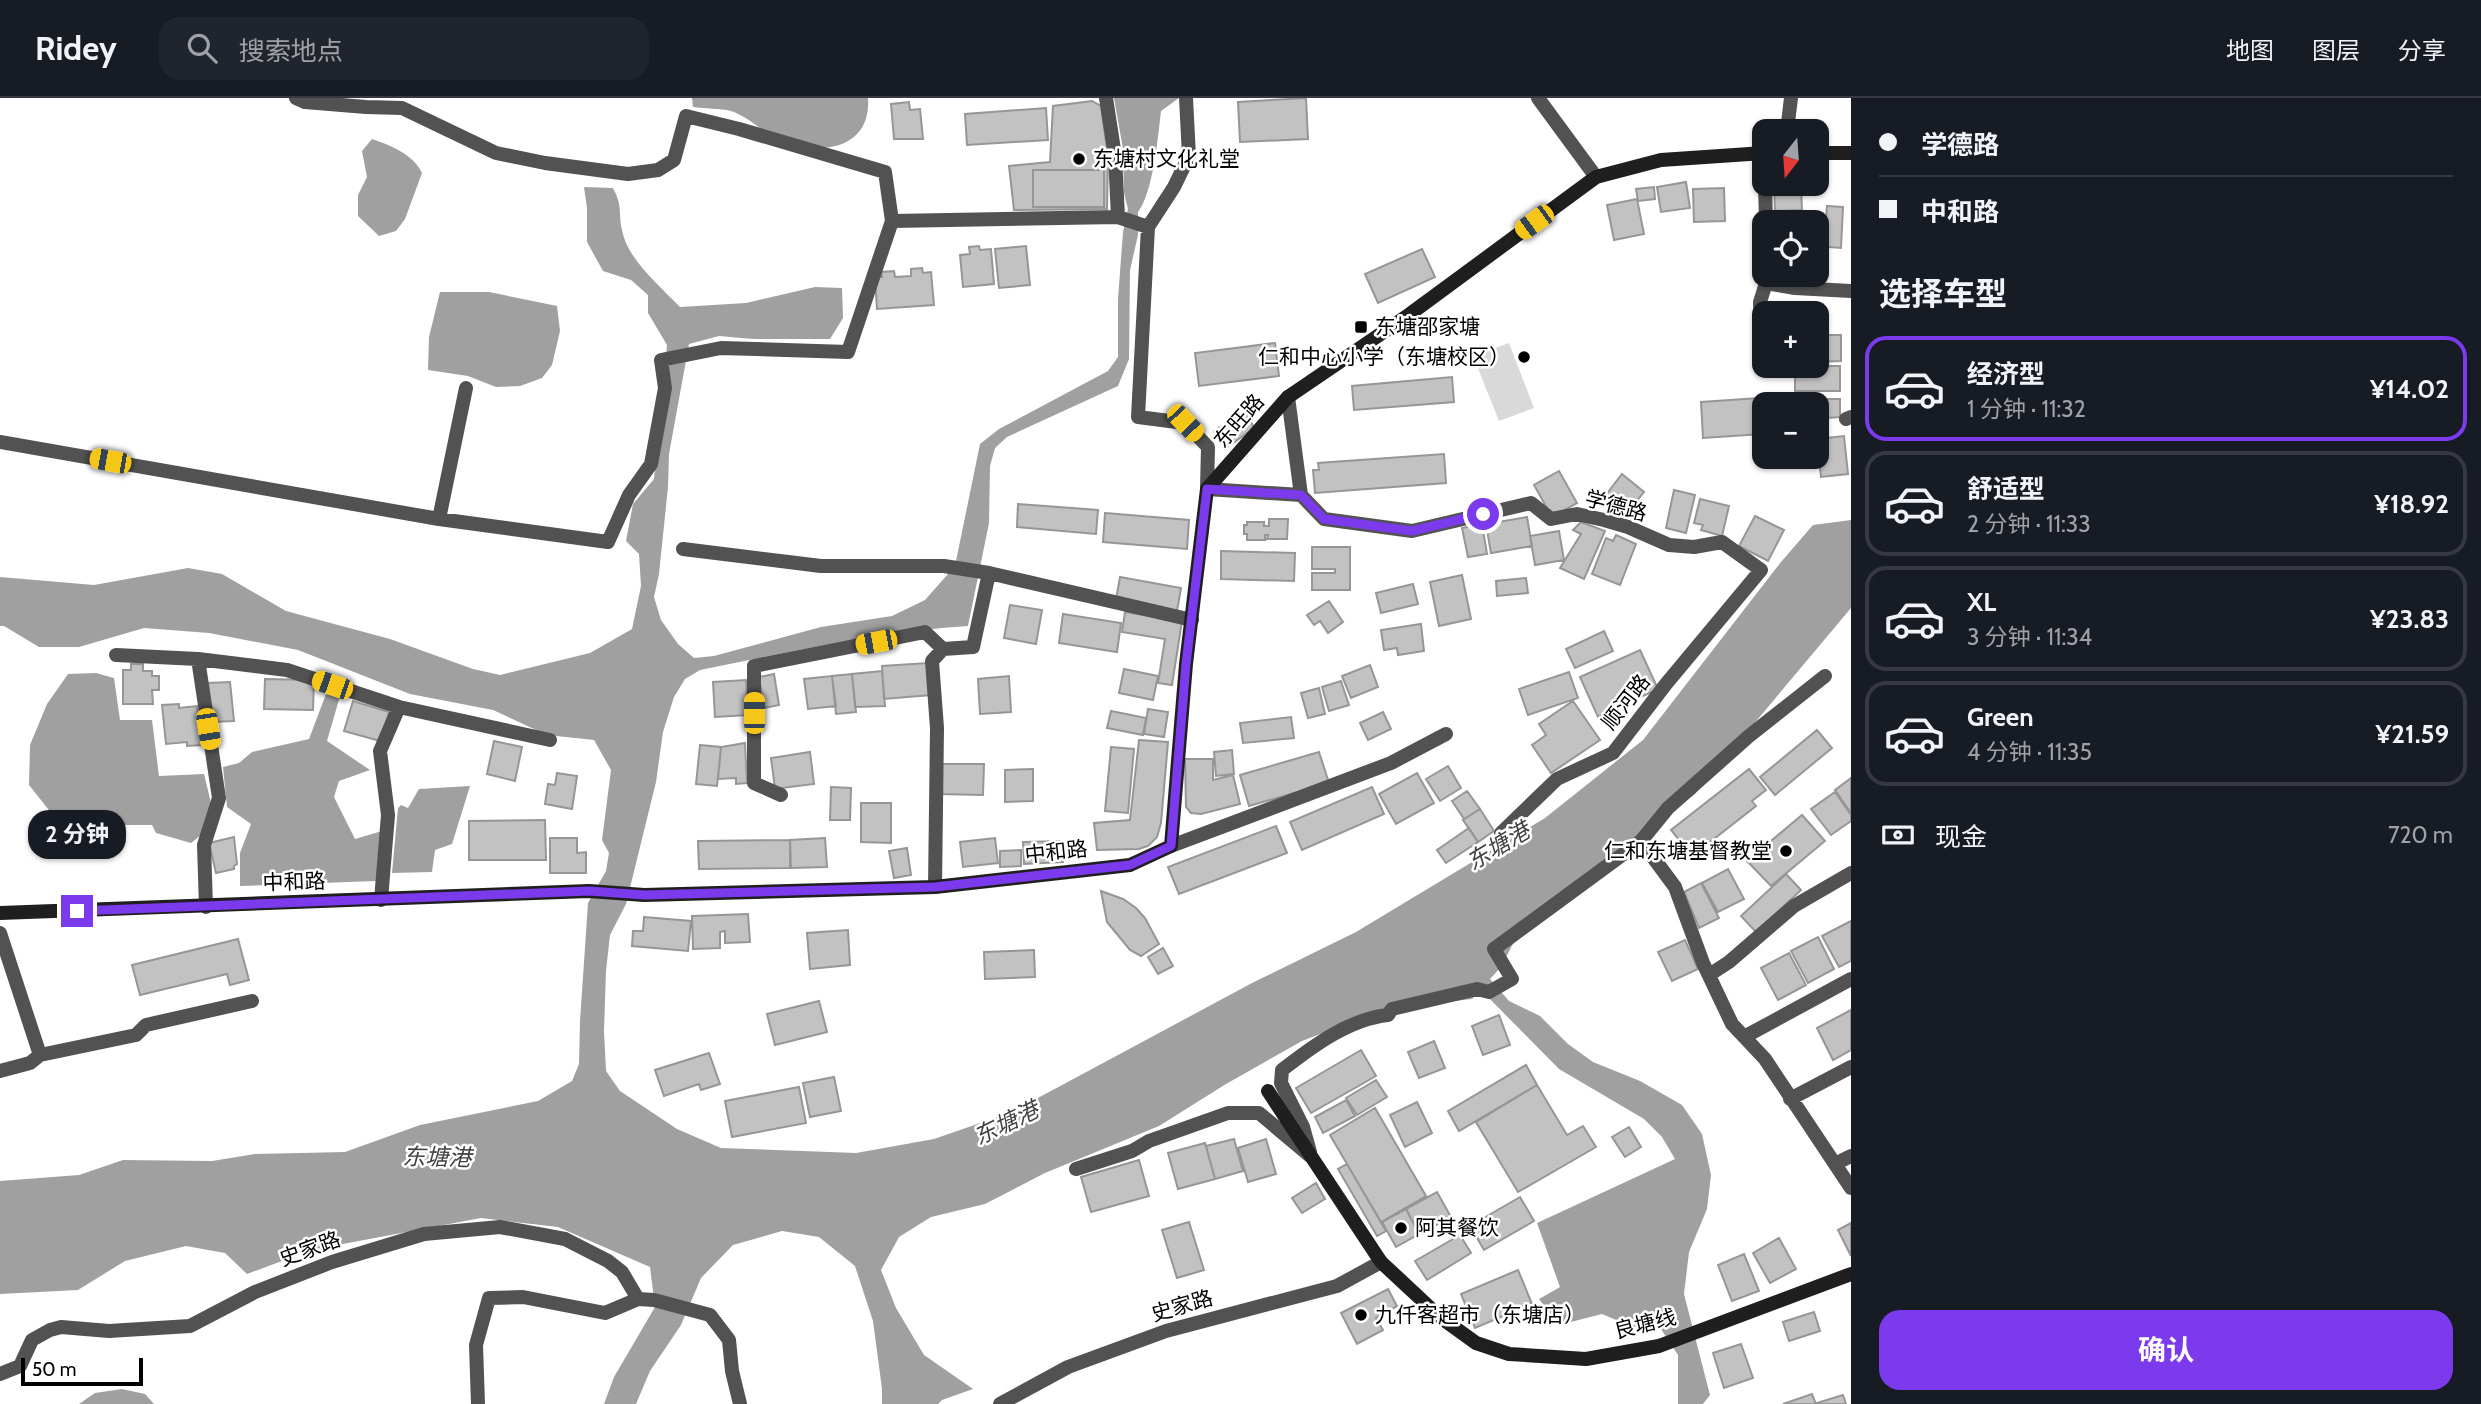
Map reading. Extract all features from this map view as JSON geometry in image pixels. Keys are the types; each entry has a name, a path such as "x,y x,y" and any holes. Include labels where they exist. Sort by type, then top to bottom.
{"street":[{"path":"0,442 439,519 608,542 629,495 651,464 665,388 661,360 721,348 848,352 892,221 885,172 686,116 674,160 658,170 628,174 495,153 402,108 305,102 296,98"},
{"path":"1106,98 1115,156 1132,222 1138,417 1185,423 1208,446 1207,489 1171,846"},
{"path":"1538,98 1596,177"},
{"path":"1788,119 1791,98"},
{"path":"892,221 1132,222 1174,187 1189,156 1189,99"},
{"path":"1829,153 1851,153"},
{"name":"东旺路","path":"1207,489 1288,397 1410,314 1596,177 1661,160 1752,154"},
{"path":"1792,287 1851,291"},
{"path":"439,519 466,388"},
{"path":"1207,489 1301,495 1288,397"},
{"name":"学德路","path":"1301,495 1324,519 1412,531 1531,503 1551,519 1577,514 1591,517 1628,527 1670,545 1694,547 1722,541 1761,570"},
{"path":"683,549 821,566 944,566 989,573 1192,620"},
{"name":"顺河路","path":"1501,833 1557,779 1613,753 1761,570"},
{"path":"935,887 937,728 932,661 943,649 973,647 989,573"},
{"path":"781,795 754,783 754,666 925,632 943,649"},
{"path":"116,655 198,659 288,670 399,707 550,740"},
{"path":"198,659 219,798 204,845 206,907"},
{"path":"1311,1157 1304,1127 1281,1083 1282,1070 1327,1038 1372,1017 1388,1015 1392,1009 1477,989 1489,992 1512,979 1494,949 1641,841 1668,808 1739,745 1825,676"},
{"path":"381,900 388,815 380,751 399,707"},
{"name":"中和路","path":"0,913 589,891 645,895 935,887 1130,865 1171,846 1391,763 1446,734"},
{"path":"1641,841 1675,887 1709,975 1732,1024 1765,1059 1851,1188"},
{"path":"1709,975 1729,962 1794,906 1851,873"},
{"path":"0,933 40,1055"},
{"path":"1744,1037 1851,979"},
{"path":"0,1071 30,1063 40,1055 136,1035 146,1025 252,1001"},
{"path":"1790,1099 1851,1067"},
{"name":"良塘线","path":"1268,1091 1381,1262 1440,1317 1476,1343 1509,1354 1586,1359 1659,1346 1851,1274"},
{"path":"1076,1170 1228,1114 1259,1113 1311,1157"},
{"path":"1835,1164 1851,1156"},
{"name":"史家路","path":"0,1374 20,1366 32,1340 50,1330 61,1327 109,1331 190,1326 254,1292 332,1262 424,1234 499,1227 565,1239 608,1261 622,1272 638,1299"},
{"name":"史家路","path":"1000,1404 1068,1367 1153,1336 1337,1286 1381,1262"},
{"path":"478,1404 476,1345 489,1298 523,1297 605,1313 638,1299 654,1300 710,1315 729,1340 732,1371 740,1404"}],"shaded area":[{"path":"1509,343 1534,408 1499,421 1473,356"}],"water":[{"path":"692,98 868,98 864,125 857,134 848,141 825,148 779,140 731,111 693,107"},
{"name":"东塘港","path":"1114,98 1179,98 1161,111 1151,179 1138,212 1138,235 1130,270 1129,359 1118,386 1007,437 995,448 990,466 989,523 968,626 833,644 700,670 685,679 674,697 663,732 656,782 626,904 610,935 604,1031 606,1071 620,1091 677,1129 721,1148 856,1153 934,1139 1012,1112 1252,983 1356,932 1545,818 1643,740 1781,562 1813,525 1851,520 1851,608 1695,794 1519,932 1501,967 1490,979 1509,1001 1540,1016 1568,1044 1593,1062 1640,1081 1682,1105 1702,1134 1711,1175 1707,1209 1689,1252 1684,1294 1710,1395 1703,1404 1678,1404 1678,1355 1657,1323 1633,1327 1602,1314 1559,1325 1539,1299 1560,1287 1537,1223 1675,1159 1662,1137 1644,1119 1559,1069 1481,990 1472,999 1384,1009 1302,1041 1159,1126 1045,1173 985,1204 931,1217 899,1237 881,1270 896,1308 924,1355 973,1389 942,1400 938,1404 882,1404 873,1321 855,1266 819,1237 782,1231 733,1245 701,1278 681,1325 650,1371 636,1404 604,1404 614,1377 655,1307 650,1267 558,1227 481,1218 311,1250 247,1274 225,1253 186,1246 125,1261 78,1290 0,1294 0,1181 79,1175 123,1160 212,1161 255,1154 345,1152 420,1125 538,1101 572,1081 579,1064 588,903 606,871 609,853 602,840 611,770 594,740 547,735 493,710 410,694 298,650 209,633 144,628 79,647 39,647 0,626 0,577 94,585 188,568 222,574 286,611 390,639 473,669 500,675 590,653 632,629 641,586 639,554 626,541 633,504 654,479 667,345 648,313 648,295 631,280 603,271 587,242 584,187 613,188 619,205 622,230 630,251 645,272 680,307 746,303 815,287 842,288 843,318 830,339 719,336 689,344 669,454 659,574 654,597 661,620 678,644 694,658 714,656 821,627 892,616 925,600 955,566 980,444 999,429 1108,371 1118,357 1118,299 1123,232 1128,209 1124,193 1123,149"},
{"path":"372,139 407,155 422,173 405,219 396,231 379,236 358,216 358,195 367,177 362,151"},
{"path":"440,292 489,292 557,306 560,331 552,365 542,378 520,386 496,387 468,376 428,370 429,337"},
{"path":"96,673 114,678 120,720 152,720 159,776 204,774 212,807 206,831 191,843 156,833 152,825 119,825 118,815 99,813 89,820 75,817 56,819 29,785 30,745 47,704 68,674"},
{"path":"326,694 340,696 327,741 370,770 339,781 334,797 355,839 382,831 376,881 240,886 240,853 251,824 227,807 223,767 239,763 252,752 309,739"},
{"path":"470,786 452,844 435,850 432,872 392,873 398,808 401,805 408,808 419,789"},
{"path":"122,1389 145,1394 154,1404 79,1404 95,1393"}],"building":[{"path":"1306,98 1308,139 1240,142 1238,102"},
{"name":"东塘村文化礼堂","path":"1092,101 1101,106 1108,156 1107,209 1014,210 1009,166 1050,162 1053,106"},
{"path":"909,102 910,110 920,109 923,139 894,139 891,104"},
{"path":"1046,108 1048,140 967,145 965,114"},
{"path":"1033,170 1104,170 1104,207 1033,207"},
{"path":"1686,182 1690,208 1661,212 1657,187"},
{"path":"1654,187 1655,199 1638,201 1636,189"},
{"path":"1724,188 1725,221 1694,222 1693,189"},
{"path":"1774,196 1801,196 1802,210 1775,210"},
{"path":"1637,199 1644,234 1614,240 1607,205"},
{"path":"1827,206 1843,207 1841,248 1829,247 1829,210 1827,210"},
{"path":"979,246 980,250 991,249 994,284 963,287 960,255 970,254 969,247"},
{"path":"1026,246 1030,285 999,288 995,249"},
{"path":"1422,249 1435,277 1378,303 1365,274"},
{"path":"922,268 923,273 931,272 934,305 877,309 875,277 882,277 881,272 894,271 895,277 911,276 911,269"},
{"path":"1829,335 1841,335 1841,361 1829,361"},
{"path":"1275,343 1279,376 1199,386 1195,353"},
{"path":"1829,366 1840,366 1840,391 1795,391 1795,378 1829,378"},
{"path":"1452,377 1454,402 1354,410 1352,386"},
{"path":"1752,398 1752,435 1703,438 1701,402"},
{"path":"1829,399 1840,399 1840,417 1829,418"},
{"path":"1246,411 1254,428 1225,449 1214,431"},
{"path":"1844,436 1848,474 1821,477 1820,469 1829,469 1829,438"},
{"path":"1444,454 1446,483 1315,493 1313,470 1319,470 1318,463"},
{"path":"1559,471 1577,503 1552,517 1534,485"},
{"path":"1622,474 1644,492 1624,517 1602,500"},
{"path":"1674,490 1695,495 1686,533 1666,528"},
{"path":"1700,499 1729,506 1722,536 1701,530 1703,525 1694,523"},
{"path":"1018,504 1098,510 1096,534 1017,527"},
{"path":"1105,513 1189,520 1187,549 1103,542"},
{"path":"1755,516 1784,530 1768,561 1739,546"},
{"path":"1527,517 1532,546 1491,553 1486,524"},
{"path":"1269,519 1288,519 1287,539 1267,539 1268,535 1265,535 1265,540 1247,540 1244,525 1247,525 1247,522 1264,522 1264,526 1269,526"},
{"path":"1581,522 1605,531 1584,579 1560,568 1581,534 1573,530"},
{"path":"1482,524 1487,554 1468,557 1462,528"},
{"path":"1559,531 1564,560 1535,565 1530,536"},
{"path":"1616,535 1636,544 1620,585 1592,574 1606,538 1613,541"},
{"path":"1312,547 1350,547 1350,590 1312,590 1312,573 1335,573 1335,569 1312,569"},
{"path":"1221,551 1295,553 1294,581 1221,579"},
{"path":"1462,575 1471,619 1439,626 1430,582"},
{"path":"1120,577 1181,588 1177,611 1116,600"},
{"path":"1526,578 1528,593 1497,596 1496,581"},
{"path":"1413,584 1418,604 1381,613 1376,593"},
{"path":"1329,601 1343,622 1328,633 1320,621 1314,625 1307,615"},
{"path":"1010,605 1042,610 1036,644 1004,638"},
{"path":"1125,612 1182,621 1172,685 1158,683 1165,639 1122,632"},
{"path":"1063,614 1121,623 1117,652 1059,643"},
{"path":"1421,624 1424,651 1398,655 1397,648 1384,650 1381,630"},
{"path":"1604,631 1613,651 1575,668 1566,649"},
{"path":"1640,650 1658,689 1598,717 1580,677"},
{"path":"928,663 931,695 884,699 882,666"},
{"path":"131,664 143,664 143,671 152,671 152,676 159,676 159,690 152,690 153,704 123,704 123,670 131,670"},
{"path":"1370,665 1378,687 1351,698 1342,676"},
{"path":"1124,669 1158,676 1153,700 1119,693"},
{"path":"882,671 885,706 855,707 852,674"},
{"path":"1569,672 1578,698 1528,715 1519,689"},
{"path":"774,674 779,705 764,708 759,677"},
{"path":"852,674 856,712 836,714 832,676"},
{"path":"832,676 836,706 808,709 804,679"},
{"path":"1009,676 1011,712 980,714 978,679"},
{"path":"265,679 314,680 313,710 264,709"},
{"path":"746,680 748,715 715,717 713,682"},
{"path":"1341,681 1349,705 1329,711 1322,687"},
{"path":"230,682 234,721 212,722 208,683"},
{"path":"1319,688 1325,714 1308,718 1301,693"},
{"path":"353,701 389,712 380,741 344,731"},
{"path":"1573,701 1600,740 1551,773 1532,745 1546,735 1539,724"},
{"path":"179,704 179,708 197,706 202,745 187,746 187,742 166,744 162,705"},
{"path":"1148,709 1168,712 1164,737 1144,734"},
{"path":"1111,711 1146,718 1143,735 1107,728"},
{"path":"1383,712 1391,729 1368,740 1360,723"},
{"path":"1291,717 1294,738 1243,743 1240,723"},
{"path":"1817,730 1832,748 1775,795 1760,777"},
{"path":"1139,740 1168,742 1161,823 1157,837 1148,846 1139,849 1097,850 1094,823 1130,820"},
{"path":"494,741 522,747 515,781 487,774"},
{"path":"745,743 747,783 736,784 736,778 718,779 721,747"},
{"path":"700,745 721,747 717,786 696,784"},
{"path":"1111,747 1134,749 1128,813 1105,811"},
{"path":"1232,750 1234,774 1216,776 1214,752"},
{"path":"810,752 814,784 775,789 771,758"},
{"path":"1319,752 1329,783 1249,806 1240,775"},
{"path":"1185,759 1213,759 1213,780 1233,775 1240,804 1201,814 1191,813 1186,807"},
{"path":"938,764 984,764 983,795 938,794"},
{"path":"1448,766 1461,788 1440,801 1426,779"},
{"path":"1033,769 1033,801 1005,802 1005,770"},
{"path":"1749,769 1766,790 1752,801 1756,806 1692,856 1671,830"},
{"path":"557,773 577,776 572,809 545,804 548,784 555,785"},
{"path":"1417,773 1434,803 1396,824 1379,794"},
{"path":"1851,778 1851,813 1835,790"},
{"path":"831,787 851,788 850,820 830,820"},
{"path":"1372,787 1384,814 1302,850 1290,822"},
{"path":"1467,791 1480,809 1464,819 1452,801"},
{"path":"1835,792 1851,815 1851,821 1831,835 1811,809"},
{"path":"861,803 891,803 891,843 861,842"},
{"path":"1480,809 1494,831 1478,842 1463,820"},
{"name":"仁和东塘基督教堂","path":"1802,815 1825,841 1771,886 1747,861"},
{"path":"545,820 546,860 469,860 469,821"},
{"path":"1276,826 1287,853 1179,894 1168,867"},
{"path":"1469,828 1478,842 1446,863 1437,850"},
{"path":"234,837 237,864 234,869 216,873 209,843"},
{"path":"550,838 577,838 577,853 586,852 586,873 550,873"},
{"path":"825,838 827,867 791,868 790,840"},
{"path":"995,838 998,863 963,867 960,842"},
{"path":"790,840 790,868 699,869 698,841"},
{"path":"1062,841 1063,862 1024,864 1023,842"},
{"path":"907,848 911,875 894,878 889,851"},
{"path":"1021,850 1021,866 1000,867 1000,851"},
{"path":"1728,869 1744,899 1718,912 1702,883"},
{"path":"1786,874 1801,890 1756,932 1741,916"},
{"path":"1701,883 1719,918 1699,928 1684,892"},
{"path":"1101,891 1123,899 1136,908 1145,918 1159,944 1141,956 1130,950 1107,922"},
{"path":"748,914 750,942 725,943 725,931 720,932 720,948 693,949 692,916"},
{"path":"644,917 691,921 688,951 632,946 633,931 643,931"},
{"path":"1851,921 1851,961 1839,967 1822,936"},
{"path":"848,930 850,965 810,969 807,933"},
{"path":"1818,937 1834,969 1808,983 1791,951"},
{"path":"238,939 249,980 230,985 227,974 140,995 132,965"},
{"path":"1685,940 1698,969 1672,981 1658,952"},
{"path":"1163,948 1173,966 1158,974 1148,957"},
{"path":"1034,950 1035,977 985,979 984,952"},
{"path":"1789,953 1806,985 1778,1000 1761,968"},
{"path":"819,1001 827,1032 775,1045 767,1014"},
{"path":"1851,1010 1851,1050 1833,1060 1817,1028"},
{"path":"1499,1015 1510,1045 1483,1055 1472,1026"},
{"path":"1434,1041 1445,1068 1419,1078 1408,1052"},
{"path":"1361,1050 1376,1076 1311,1113 1296,1088"},
{"path":"709,1053 720,1084 701,1090 699,1084 664,1096 655,1070"},
{"path":"1526,1065 1537,1085 1459,1131 1448,1111"},
{"path":"834,1077 841,1111 810,1117 803,1083"},
{"path":"1376,1080 1387,1097 1357,1115 1346,1098"},
{"path":"1537,1085 1567,1135 1583,1126 1596,1147 1518,1192 1476,1122"},
{"path":"799,1087 806,1123 732,1137 725,1101"},
{"path":"1346,1100 1355,1116 1323,1133 1315,1117"},
{"path":"1417,1102 1432,1133 1405,1147 1390,1115"},
{"path":"1375,1108 1426,1196 1381,1222 1330,1135"},
{"path":"1629,1127 1641,1147 1625,1157 1612,1137"},
{"path":"1234,1139 1243,1171 1215,1179 1206,1146"},
{"path":"1266,1139 1276,1174 1248,1182 1238,1148"},
{"path":"1205,1143 1215,1179 1178,1189 1168,1153"},
{"path":"1139,1160 1149,1196 1091,1212 1081,1177"},
{"path":"1347,1164 1386,1231 1377,1236 1338,1169"},
{"path":"1316,1183 1325,1199 1302,1213 1292,1198"},
{"path":"1437,1192 1451,1217 1419,1234 1406,1209"},
{"path":"1520,1197 1534,1221 1484,1250 1470,1226"},
{"name":"阿其餐饮","path":"1406,1209 1419,1234 1396,1247 1382,1222"},
{"path":"1189,1222 1204,1270 1177,1278 1162,1230"},
{"path":"1851,1223 1851,1256 1838,1230"},
{"path":"1460,1235 1471,1253 1427,1280 1415,1261"},
{"path":"1779,1238 1796,1269 1770,1283 1753,1253"},
{"path":"1744,1254 1759,1291 1732,1301 1718,1265"},
{"path":"1518,1270 1532,1304 1475,1328 1461,1294"},
{"name":"九仟客超市（东塘店）","path":"1388,1289 1397,1306 1376,1318 1383,1330 1357,1344 1341,1313"},
{"path":"1814,1312 1820,1331 1789,1341 1783,1322"},
{"path":"1741,1344 1753,1378 1724,1388 1713,1353"},
{"path":"1812,1394 1816,1404 1783,1404"},
{"path":"1843,1395 1846,1404 1817,1403"}],"place":[{"name":"东塘村文化礼堂","path":"1079,159"},
{"name":"东塘邵家塘","path":"1361,327"},
{"name":"仁和中心小学（东塘校区）","path":"1524,357"},
{"name":"仁和东塘基督教堂","path":"1786,851"},
{"name":"阿其餐饮","path":"1401,1228"},
{"name":"九仟客超市（东塘店）","path":"1361,1315"}],"route":[{"path":"77,911 589,891 645,895 935,887 1130,865 1171,846 1186,664 1207,489 1301,495 1324,519 1412,531 1483,514"}]}
